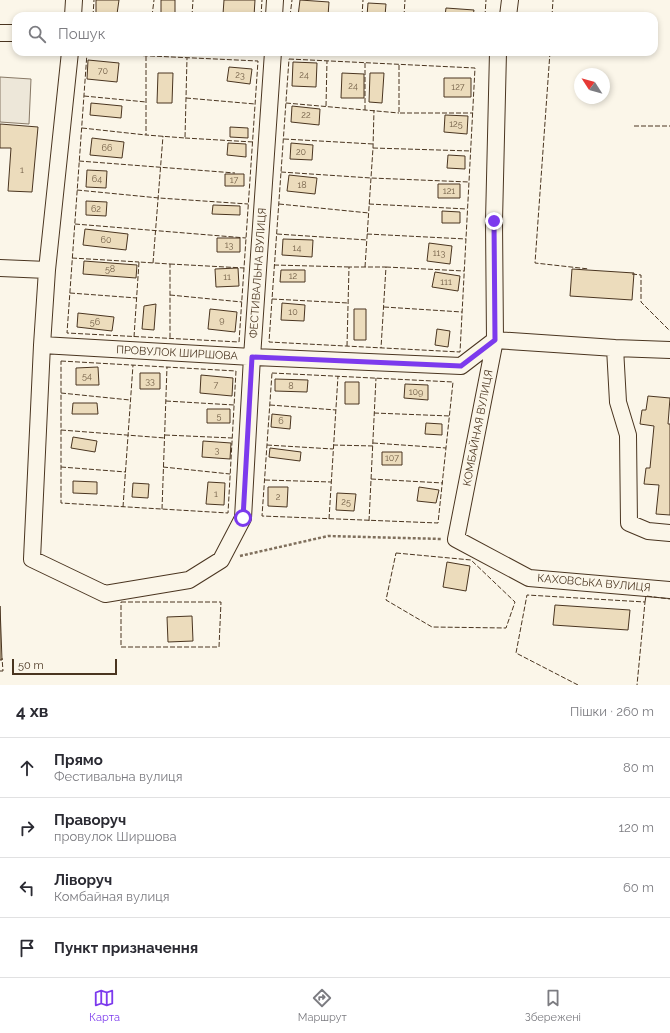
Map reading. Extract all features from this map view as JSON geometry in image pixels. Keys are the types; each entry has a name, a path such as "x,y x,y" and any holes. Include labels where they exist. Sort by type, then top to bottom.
{"street":[{"path":"73,12 74,0"},
{"path":"274,12 275,0"},
{"path":"508,12 510,0"},
{"path":"0,33 12,34"},
{"path":"70,56 42,345 32,558 105,594 189,580 222,560"},
{"name":"ФЕСТИВАЛЬНА ВУЛИЦЯ","path":"222,560 243,518 252,357 273,56"},
{"name":"КОМБАЙНАЯ ВУЛИЦЯ","path":"456,539 495,340 494,221 498,56"},
{"path":"0,268 48,270"},
{"path":"495,340 670,350"},
{"name":"ПРОВУЛОК ШИРШОВА","path":"42,345 252,357 461,366 495,340"},
{"path":"615,348 618,402 628,435 628,524 648,531 670,533"},
{"name":"КАХОВСЬКА ВУЛИЦЯ","path":"456,539 529,578 670,590"}],"path":[{"path":"222,560 328,536 456,539"}],"shaded area":[{"path":"0,77 31,79 29,124 0,122"}],"building":[{"path":"96,0 119,0 117,12 96,12"},
{"path":"161,0 175,0 175,12 161,12"},
{"path":"224,0 255,0 254,12 223,12"},
{"path":"300,0 329,2 328,12 298,12"},
{"path":"368,3 386,4 385,12 367,12"},
{"path":"446,8 474,10 474,12 446,12"},
{"path":"88,60 119,63 117,82 87,79"},
{"path":"293,62 317,63 316,87 292,86"},
{"path":"229,67 252,69 250,84 227,81"},
{"path":"158,73 173,73 172,103 157,103"},
{"path":"342,73 364,74 364,98 341,98"},
{"path":"370,73 384,73 382,103 369,102"},
{"path":"444,78 471,78 471,97 444,97"},
{"path":"91,103 122,106 121,118 90,115"},
{"path":"292,106 320,109 319,125 291,122"},
{"path":"445,115 468,116 467,134 444,132"},
{"path":"0,124 38,127 32,192 8,191 11,148 0,148"},
{"path":"230,127 248,128 248,138 230,137"},
{"path":"92,138 124,142 122,158 90,155"},
{"path":"228,143 246,144 246,157 227,155"},
{"path":"291,143 313,145 312,160 290,159"},
{"path":"448,155 465,156 465,169 447,168"},
{"path":"87,170 107,171 106,188 86,187"},
{"path":"225,174 244,174 244,186 225,186"},
{"path":"289,175 317,178 315,194 287,191"},
{"path":"438,184 460,184 460,198 438,198"},
{"path":"86,201 107,202 106,216 86,215"},
{"path":"213,205 240,206 240,215 212,214"},
{"path":"442,211 460,212 460,223 442,223"},
{"path":"85,229 128,234 126,250 83,245"},
{"path":"217,238 240,238 240,252 217,252"},
{"path":"283,239 313,240 312,257 282,255"},
{"path":"429,243 452,246 450,264 427,261"},
{"path":"84,261 137,265 136,278 83,274"},
{"path":"238,268 239,286 216,287 215,269"},
{"path":"572,269 634,273 632,300 570,296"},
{"path":"281,270 305,270 305,282 280,282"},
{"path":"435,272 460,276 458,291 432,287"},
{"path":"282,303 305,305 304,321 281,320"},
{"path":"156,304 154,330 142,329 144,306"},
{"path":"210,309 237,312 235,332 208,329"},
{"path":"354,309 366,309 366,340 354,340"},
{"path":"78,313 114,317 112,331 77,327"},
{"path":"437,329 450,331 448,347 435,345"},
{"path":"98,367 99,385 76,385 76,368"},
{"path":"140,373 160,373 160,389 140,389"},
{"path":"201,375 233,378 232,396 200,393"},
{"path":"275,379 308,380 307,392 275,391"},
{"path":"345,382 359,382 359,404 345,404"},
{"path":"405,384 428,385 428,400 404,398"},
{"path":"648,396 670,398 668,424 670,424 670,515 656,514 659,485 644,484 646,468 650,468 654,426 640,424 642,410 646,410"},
{"path":"73,403 97,403 98,414 72,414"},
{"path":"207,409 230,409 230,423 207,423"},
{"path":"272,414 291,416 290,429 271,427"},
{"path":"426,423 442,424 442,435 425,434"},
{"path":"73,437 97,441 95,452 71,448"},
{"path":"203,441 231,443 230,459 202,457"},
{"path":"270,448 301,452 300,461 269,457"},
{"path":"382,452 402,452 402,465 382,465"},
{"path":"73,481 97,482 97,494 73,493"},
{"path":"208,482 225,483 224,505 206,504"},
{"path":"133,483 149,484 148,498 132,497"},
{"path":"268,487 288,487 287,507 268,506"},
{"path":"419,487 439,490 436,503 417,501"},
{"path":"337,493 356,494 354,511 336,510"},
{"path":"447,562 470,566 466,591 443,587"},
{"path":"555,605 630,610 628,630 553,625"},
{"path":"0,606 2,660 0,660"},
{"path":"192,616 193,641 168,642 167,617"}],"fence":[{"path":"93,12 94,0"},
{"path":"152,12 154,0"},
{"path":"192,12 193,0"},
{"path":"261,12 262,0"},
{"path":"290,12 292,0"},
{"path":"362,12 363,0"},
{"path":"404,12 405,0"},
{"path":"485,12 486,0"},
{"path":"552,12 553,0"},
{"path":"87,56 67,333 239,342 258,61 151,56"},
{"path":"146,56 146,135 185,138 187,58"},
{"path":"550,56 535,263 589,269"},
{"path":"289,59 475,68 460,352 269,342 289,59"},
{"path":"326,106 327,61"},
{"path":"365,63 365,110"},
{"path":"399,65 399,113 473,113"},
{"path":"84,96 146,102"},
{"path":"186,98 255,104"},
{"path":"286,103 399,113"},
{"path":"365,267 374,110"},
{"path":"634,126 670,126"},
{"path":"82,128 146,135"},
{"path":"153,263 163,136"},
{"path":"185,138 253,142"},
{"path":"284,139 373,144"},
{"path":"373,148 471,151"},
{"path":"79,161 235,173"},
{"path":"281,172 371,178 469,182"},
{"path":"77,190 159,198 248,204"},
{"path":"279,204 369,213"},
{"path":"369,204 467,209"},
{"path":"75,224 246,238"},
{"path":"277,234 367,240"},
{"path":"367,234 466,239"},
{"path":"72,258 139,262"},
{"path":"134,337 139,262 170,264 170,339"},
{"path":"170,264 244,268"},
{"path":"274,265 349,267"},
{"path":"347,346 349,267 386,267 381,348"},
{"path":"386,267 464,271"},
{"path":"632,274 641,275 641,302 670,331"},
{"path":"70,293 137,298"},
{"path":"170,295 242,302"},
{"path":"272,299 348,303"},
{"path":"384,307 462,312"},
{"path":"61,361 236,371 228,513 61,503 61,361"},
{"path":"123,507 133,365"},
{"path":"162,509 167,367"},
{"path":"272,373 453,382 438,523 262,516 272,373"},
{"path":"329,519 338,376"},
{"path":"369,521 376,378"},
{"path":"61,393 130,400"},
{"path":"166,401 234,405"},
{"path":"270,405 336,410"},
{"path":"374,413 450,416"},
{"path":"61,430 165,438"},
{"path":"165,435 232,438"},
{"path":"373,443 446,448"},
{"path":"267,445 333,449"},
{"path":"333,445 373,446"},
{"path":"61,467 126,472"},
{"path":"163,467 230,474"},
{"path":"371,479 443,483"},
{"path":"265,480 331,482"},
{"path":"396,553 471,560 515,602 506,628 432,627 386,600 396,553"},
{"path":"578,685 516,653 527,595 645,602 637,685"},
{"path":"645,602 646,596 670,599"},
{"path":"121,602 221,602 219,647 121,647 121,602"},
{"path":"0,671 3,671 2,658"}],"route":[{"path":"243,518 252,357 461,366 495,340 494,221"}]}
